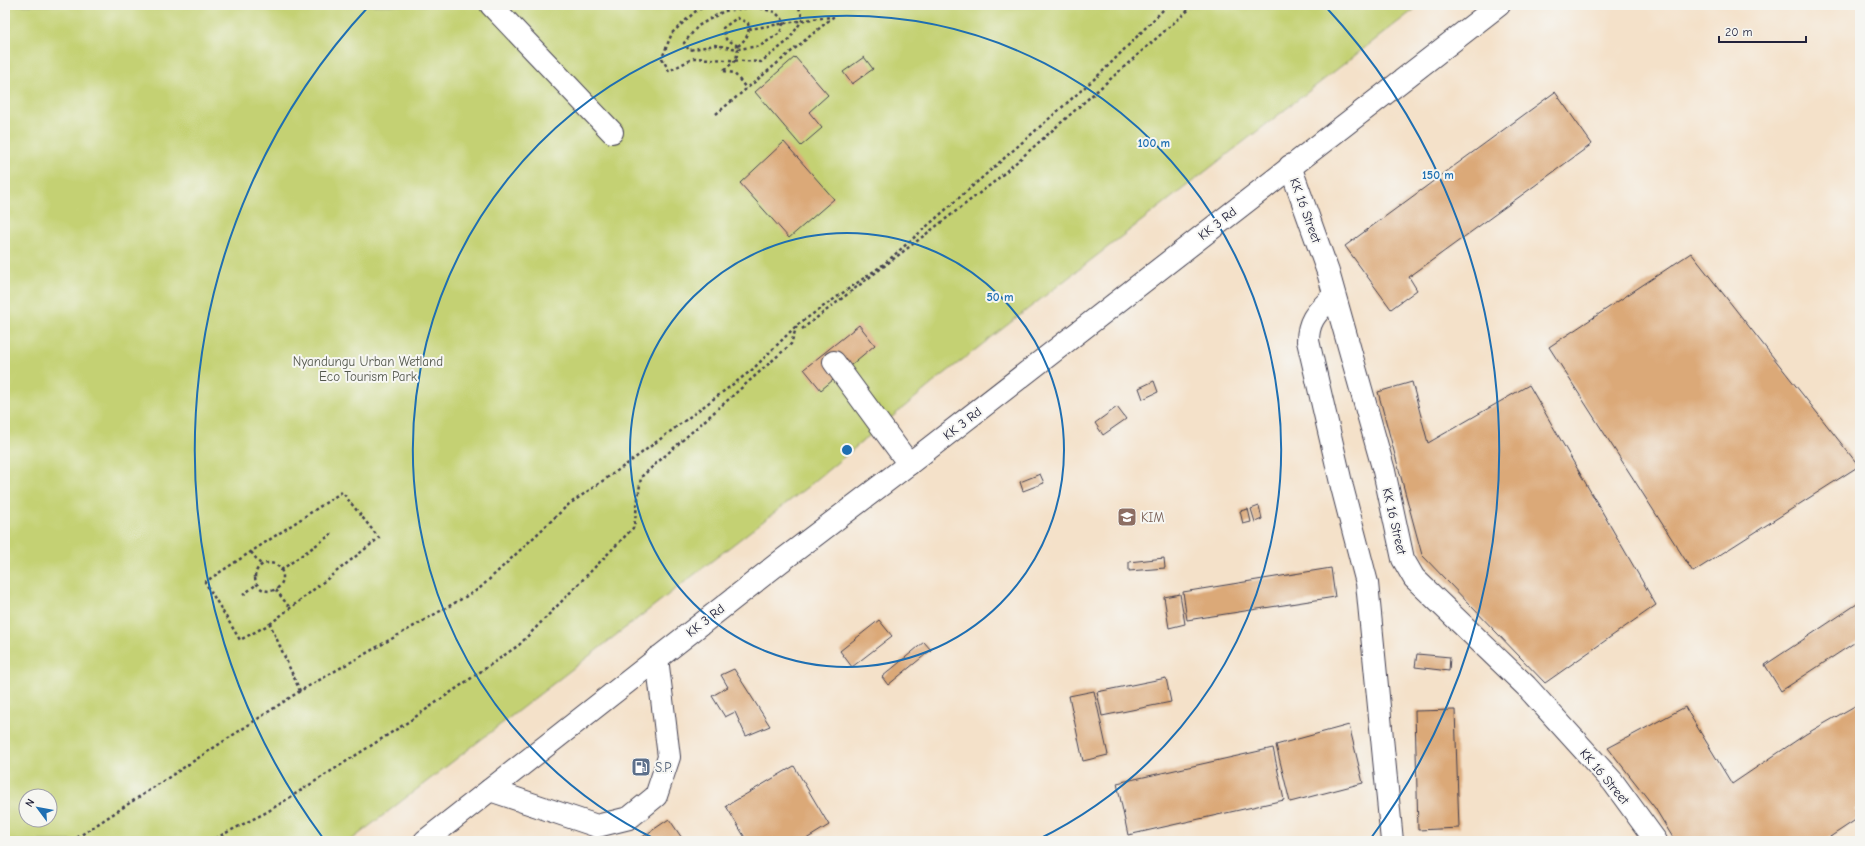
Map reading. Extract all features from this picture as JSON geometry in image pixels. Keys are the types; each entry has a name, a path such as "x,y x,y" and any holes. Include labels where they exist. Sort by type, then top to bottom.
{"main road":[{"path":"491,5 612,132"},
{"name":"KK 3 Rd","path":"425,841 780,562 910,464 1290,166 1499,5"},
{"name":"KK 16 Street","path":"1290,166 1328,272 1384,470 1403,559 1414,578 1526,686 1613,782 1656,841"},
{"path":"1334,295 1313,318 1308,328 1308,341 1342,487 1367,583 1392,841"},
{"path":"834,362 910,464"},
{"path":"490,790 597,826 629,818 656,796 669,758 657,658"}],"path":[{"path":"707,5 696,11 672,33 662,58 669,71 694,58 761,62 788,41 803,19"},
{"path":"798,5 803,19"},
{"path":"72,841 300,691 479,589 568,506 628,464 752,370 798,325 884,264 1102,73 1168,5"},
{"path":"802,330 994,182 1194,5"},
{"path":"756,7 775,12 784,21 780,33 760,46 738,48 715,44 689,50 684,43 698,26 724,11 756,7"},
{"path":"716,114 833,17 803,19 749,29"},
{"path":"738,48 726,39 723,28 738,18 748,23 749,33 738,48 736,60 724,70 734,73 746,88"},
{"path":"210,841 267,812 408,722 518,645 634,527 641,477 791,344 798,325"},
{"path":"342,492 379,538 270,624 240,640 205,582 251,552 342,492"},
{"path":"281,570 333,533"},
{"path":"251,552 262,566"},
{"path":"270,563 281,570 283,574 282,583 276,590 267,591 257,584 256,574 262,566 270,563"},
{"path":"243,595 257,584"},
{"path":"276,590 290,608"},
{"path":"270,624 300,691"}],"green space":[{"name":"Nyandungu Urban Wetland Eco Tourism Park","path":"5,5 1420,5 939,378 810,485 350,841 5,841"}],"building":[{"path":"795,57 828,95 809,112 822,128 801,146 755,92"},
{"path":"864,57 873,69 852,84 843,72"},
{"path":"1555,92 1592,144 1409,277 1417,290 1391,309 1345,246"},
{"path":"784,142 834,199 789,238 740,183"},
{"path":"1691,253 1859,466 1693,572 1549,347"},
{"path":"859,325 875,345 821,390 804,369"},
{"path":"1154,381 1158,392 1143,399 1139,388"},
{"path":"1412,382 1428,443 1529,385 1656,605 1545,683 1422,555 1378,392"},
{"path":"1117,407 1126,419 1103,435 1095,423"},
{"path":"1040,474 1044,483 1023,491 1020,482"},
{"path":"1259,506 1262,519 1255,522 1251,509"},
{"path":"1248,509 1251,522 1243,524 1240,511"},
{"path":"1164,558 1165,568 1129,571 1129,562"},
{"path":"1331,568 1335,597 1187,620 1183,592"},
{"path":"1180,594 1185,624 1169,628 1164,597"},
{"path":"1860,602 1860,639 1781,691 1765,665"},
{"path":"879,620 892,636 852,667 840,651"},
{"path":"924,642 931,650 888,685 882,677"},
{"path":"1417,654 1450,657 1449,671 1415,667"},
{"path":"734,669 770,726 746,736 735,712 725,717 712,696 728,687 721,675"},
{"path":"1166,678 1171,702 1102,716 1097,692"},
{"path":"1094,691 1108,755 1083,761 1069,696"},
{"path":"1860,703 1860,805 1855,809 1860,817 1824,841 1675,841 1655,808 1608,748 1685,707 1732,784 1806,734"},
{"path":"1455,710 1459,828 1418,830 1415,711"},
{"path":"1349,725 1363,783 1290,802 1276,745"},
{"path":"1273,748 1284,800 1128,835 1117,783"},
{"path":"794,766 829,825 803,841 747,841 726,806"},
{"path":"669,819 684,841 643,841 641,838"}],"place":[{"name":"KIM","path":"1127,517"},
{"name":"S.P.","path":"641,767"}]}
